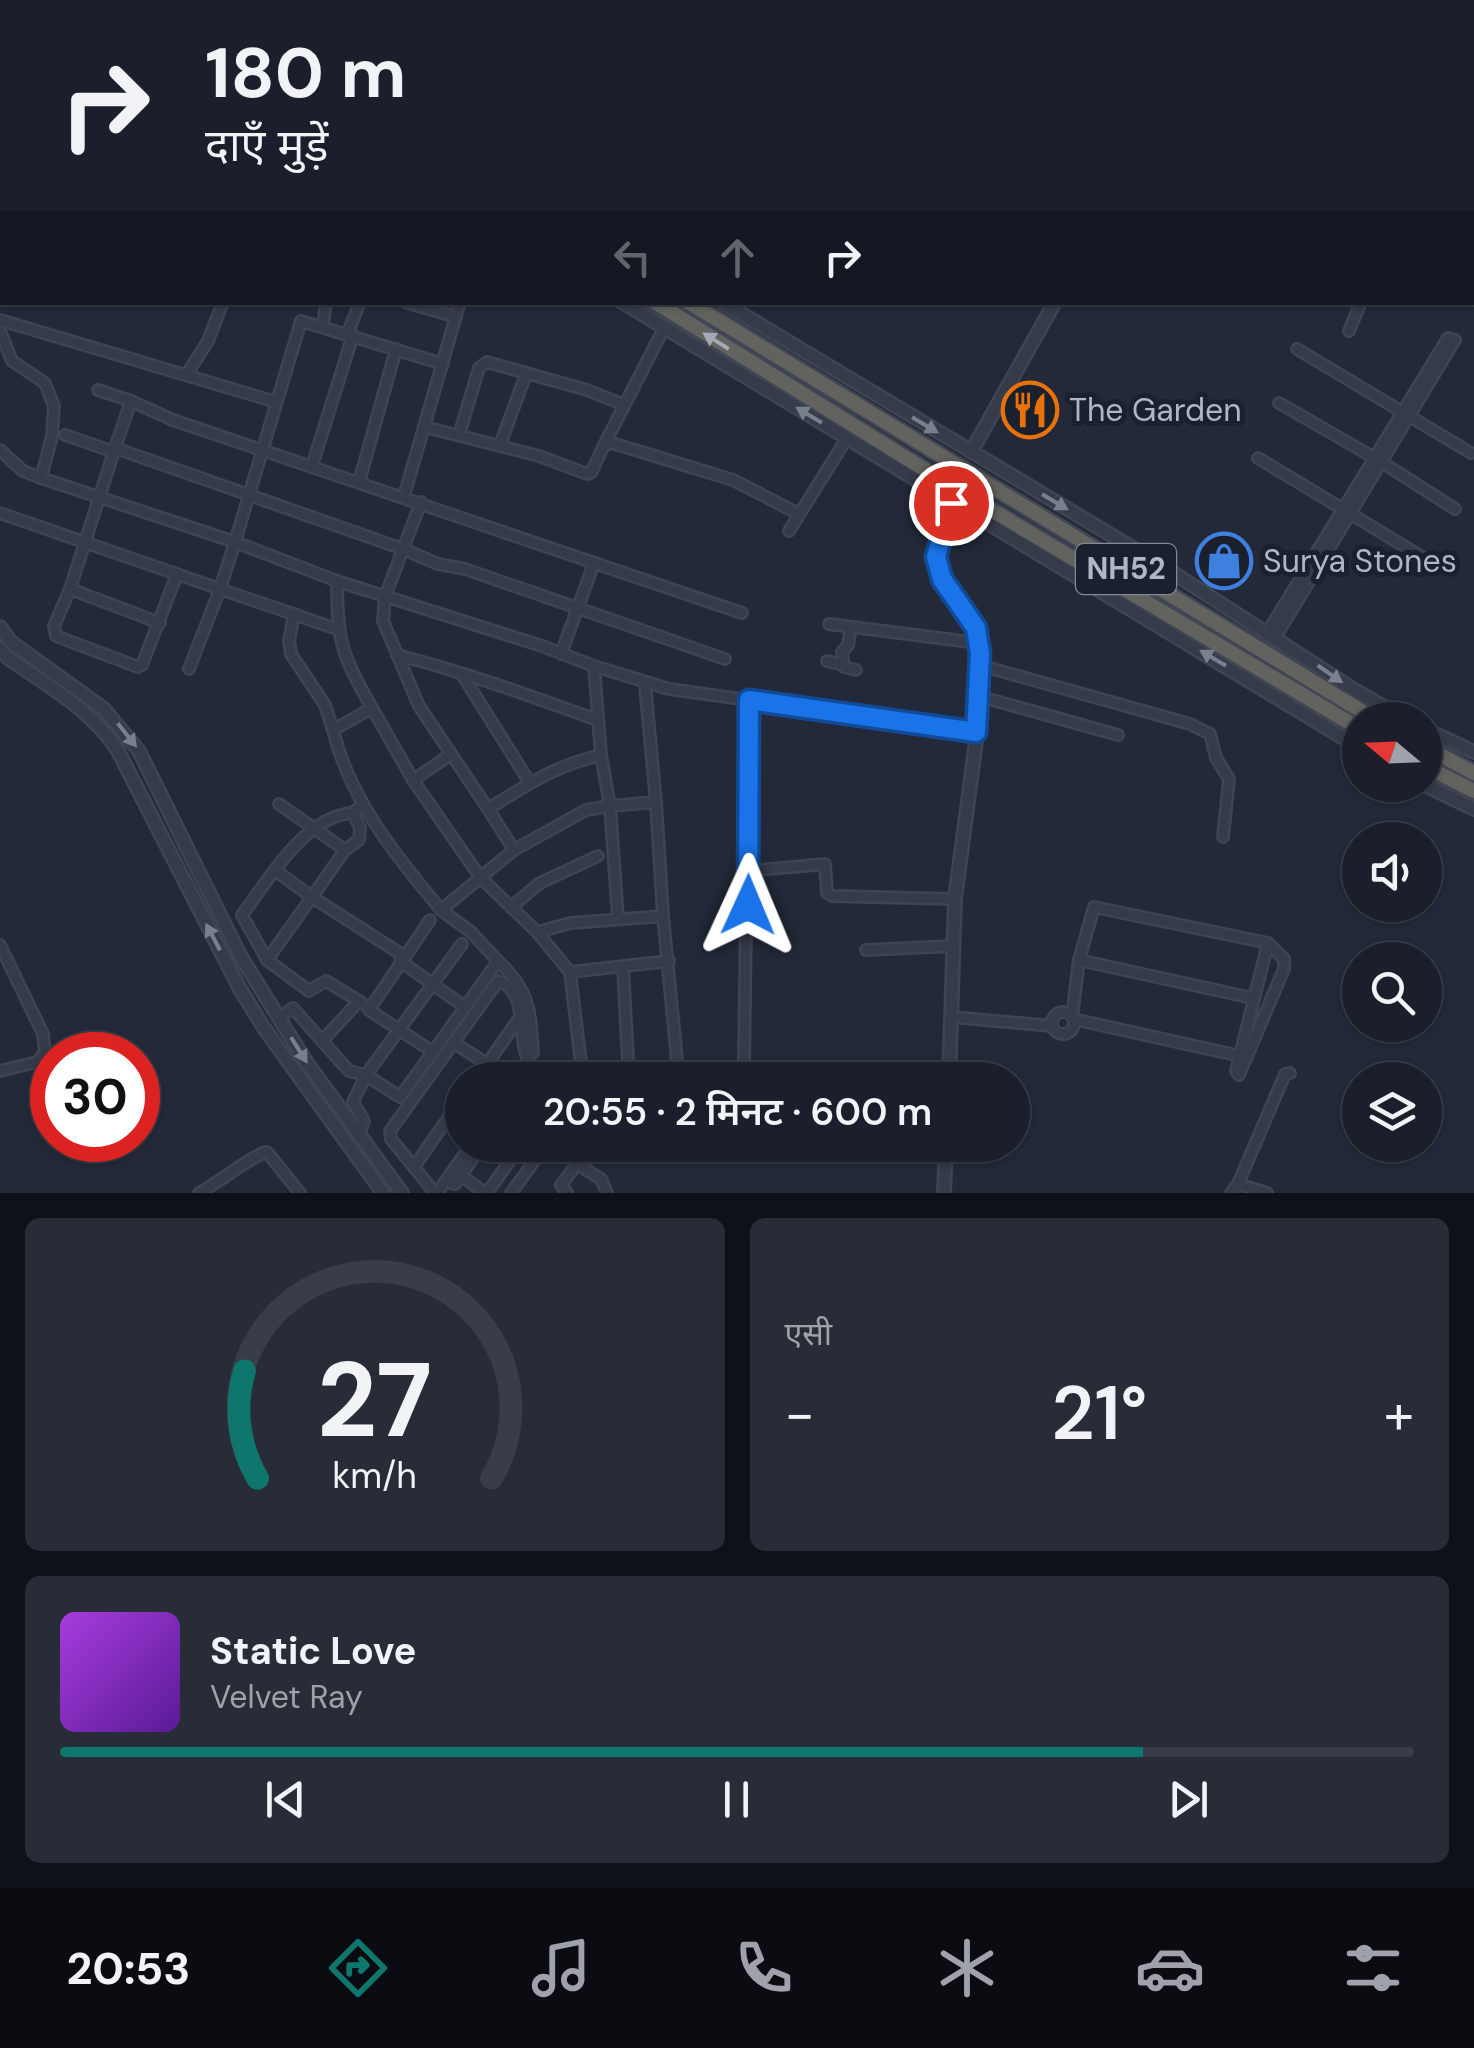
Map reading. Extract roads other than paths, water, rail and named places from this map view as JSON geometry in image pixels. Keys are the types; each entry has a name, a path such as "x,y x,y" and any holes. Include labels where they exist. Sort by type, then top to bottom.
{"highway":[{"name":"NH52","path":"660,305 948,484 1238,656 1342,710"},
{"name":"NH52","path":"692,305 1274,660 1342,712"},
{"path":"1442,756 1474,773"},
{"path":"1442,775 1474,791"}],"street":[{"path":"187,374 208,341 223,305"},
{"path":"322,325 325,305"},
{"path":"312,466 359,305"},
{"path":"415,305 456,317"},
{"path":"404,496 459,305"},
{"path":"627,305 951,503 1342,709"},
{"path":"727,305 1271,636 1342,715"},
{"path":"971,452 1054,305"},
{"path":"1349,331 1360,305"},
{"path":"0,320 276,402"},
{"path":"189,669 220,589 301,320 444,364"},
{"path":"425,427 591,473 622,404 664,328"},
{"path":"0,331 12,361 46,383 54,406 52,436 41,478"},
{"path":"1271,636 1455,340 1448,338 1406,414"},
{"path":"359,482 396,349"},
{"path":"1297,349 1471,453"},
{"path":"459,434 483,363 487,362 588,390 622,404"},
{"path":"500,445 526,374"},
{"path":"98,390 173,420 742,612"},
{"path":"131,401 70,589 54,626 56,636 138,667 146,662 177,574"},
{"path":"1279,403 1455,508"},
{"path":"65,435 250,494 438,564 465,569 726,659"},
{"path":"789,530 847,438"},
{"path":"604,445 612,443 733,480 800,514"},
{"path":"0,450 23,471 41,478 645,684 976,732"},
{"path":"1258,458 1432,562"},
{"path":"421,502 385,597 383,621 419,706 514,850"},
{"path":"950,1062 955,899 976,732 979,665 976,628 942,579 936,557 951,503"},
{"path":"0,513 337,629"},
{"path":"561,654 594,563"},
{"path":"337,581 337,629 344,656 413,780 480,877 537,932 570,972 581,1062"},
{"path":"70,589 160,623"},
{"path":"294,614 290,654 326,705 339,756 362,803 393,852 441,910 471,932 524,991 532,1062"},
{"path":"829,624 978,644"},
{"path":"0,627 11,642 104,709 139,751 240,957 402,1193"},
{"path":"844,664 841,655 848,645 851,627"},
{"path":"0,648 8,658 88,713 117,748 240,989 274,1043 383,1193"},
{"path":"396,656 487,680 597,720"},
{"path":"827,661 856,670"},
{"path":"979,665 1190,724 1210,734 1216,758 1229,780 1223,837"},
{"path":"594,666 618,918"},
{"path":"463,676 530,783"},
{"path":"645,684 677,1062"},
{"path":"978,696 1118,734"},
{"path":"744,1062 749,700"},
{"path":"333,730 372,708"},
{"path":"1442,736 1474,752"},
{"path":"413,780 450,755"},
{"path":"488,809 568,762 601,755"},
{"path":"1442,793 1474,809"},
{"path":"441,910 514,850 586,810 656,802"},
{"path":"362,803 353,813 310,828 242,915 267,960 309,990 326,980 433,1052"},
{"path":"279,804 346,850"},
{"path":"267,960 346,850 359,840 360,828 353,813"},
{"path":"510,907 540,883 598,856"},
{"path":"749,871 824,864 827,893 832,896 955,899"},
{"path":"276,872 402,958 465,1007"},
{"path":"1052,1026 1056,1032 1066,1034 1072,1030 1079,960 1091,910 1100,906 1268,943 1284,959 1284,969 1239,1075 1236,1072 1252,998 1268,943"},
{"path":"537,932 571,923 663,916"},
{"path":"368,1010 430,920"},
{"path":"359,1134 364,1121 353,1102 366,1076 462,944"},
{"path":"0,945 43,1034 45,1052 37,1062 0,1071"},
{"path":"866,950 954,946"},
{"path":"1079,960 1252,998"},
{"path":"279,1018 293,1008 349,1071 366,1076 400,1097 498,961"},
{"path":"570,972 669,961"},
{"path":"623,967 628,1062"},
{"path":"467,1162 436,1193 391,1139 390,1130 498,981 506,983 516,996 530,1062"},
{"path":"322,1041 359,1001"},
{"path":"1052,1026 1056,1014 1062,1012 1072,1018 1240,1056"},
{"path":"488,1062 520,1017"},
{"path":"952,1017 1052,1026"},
{"path":"453,1042 484,1062"},
{"path":"1267,1193 1235,1188 1275,1094 1290,1073"},
{"path":"414,1167 445,1125"},
{"path":"199,1193 267,1152 300,1193"},
{"path":"457,1173 462,1162"},
{"path":"457,1173 486,1193 509,1162"},
{"path":"510,1193 533,1162"},
{"path":"944,1193 945,1162"},
{"path":"561,1190 577,1164 601,1180 607,1193"}],"place":[{"name":"The Garden","path":"1030,410"},
{"name":"Surya Stones","path":"1224,561"}]}
